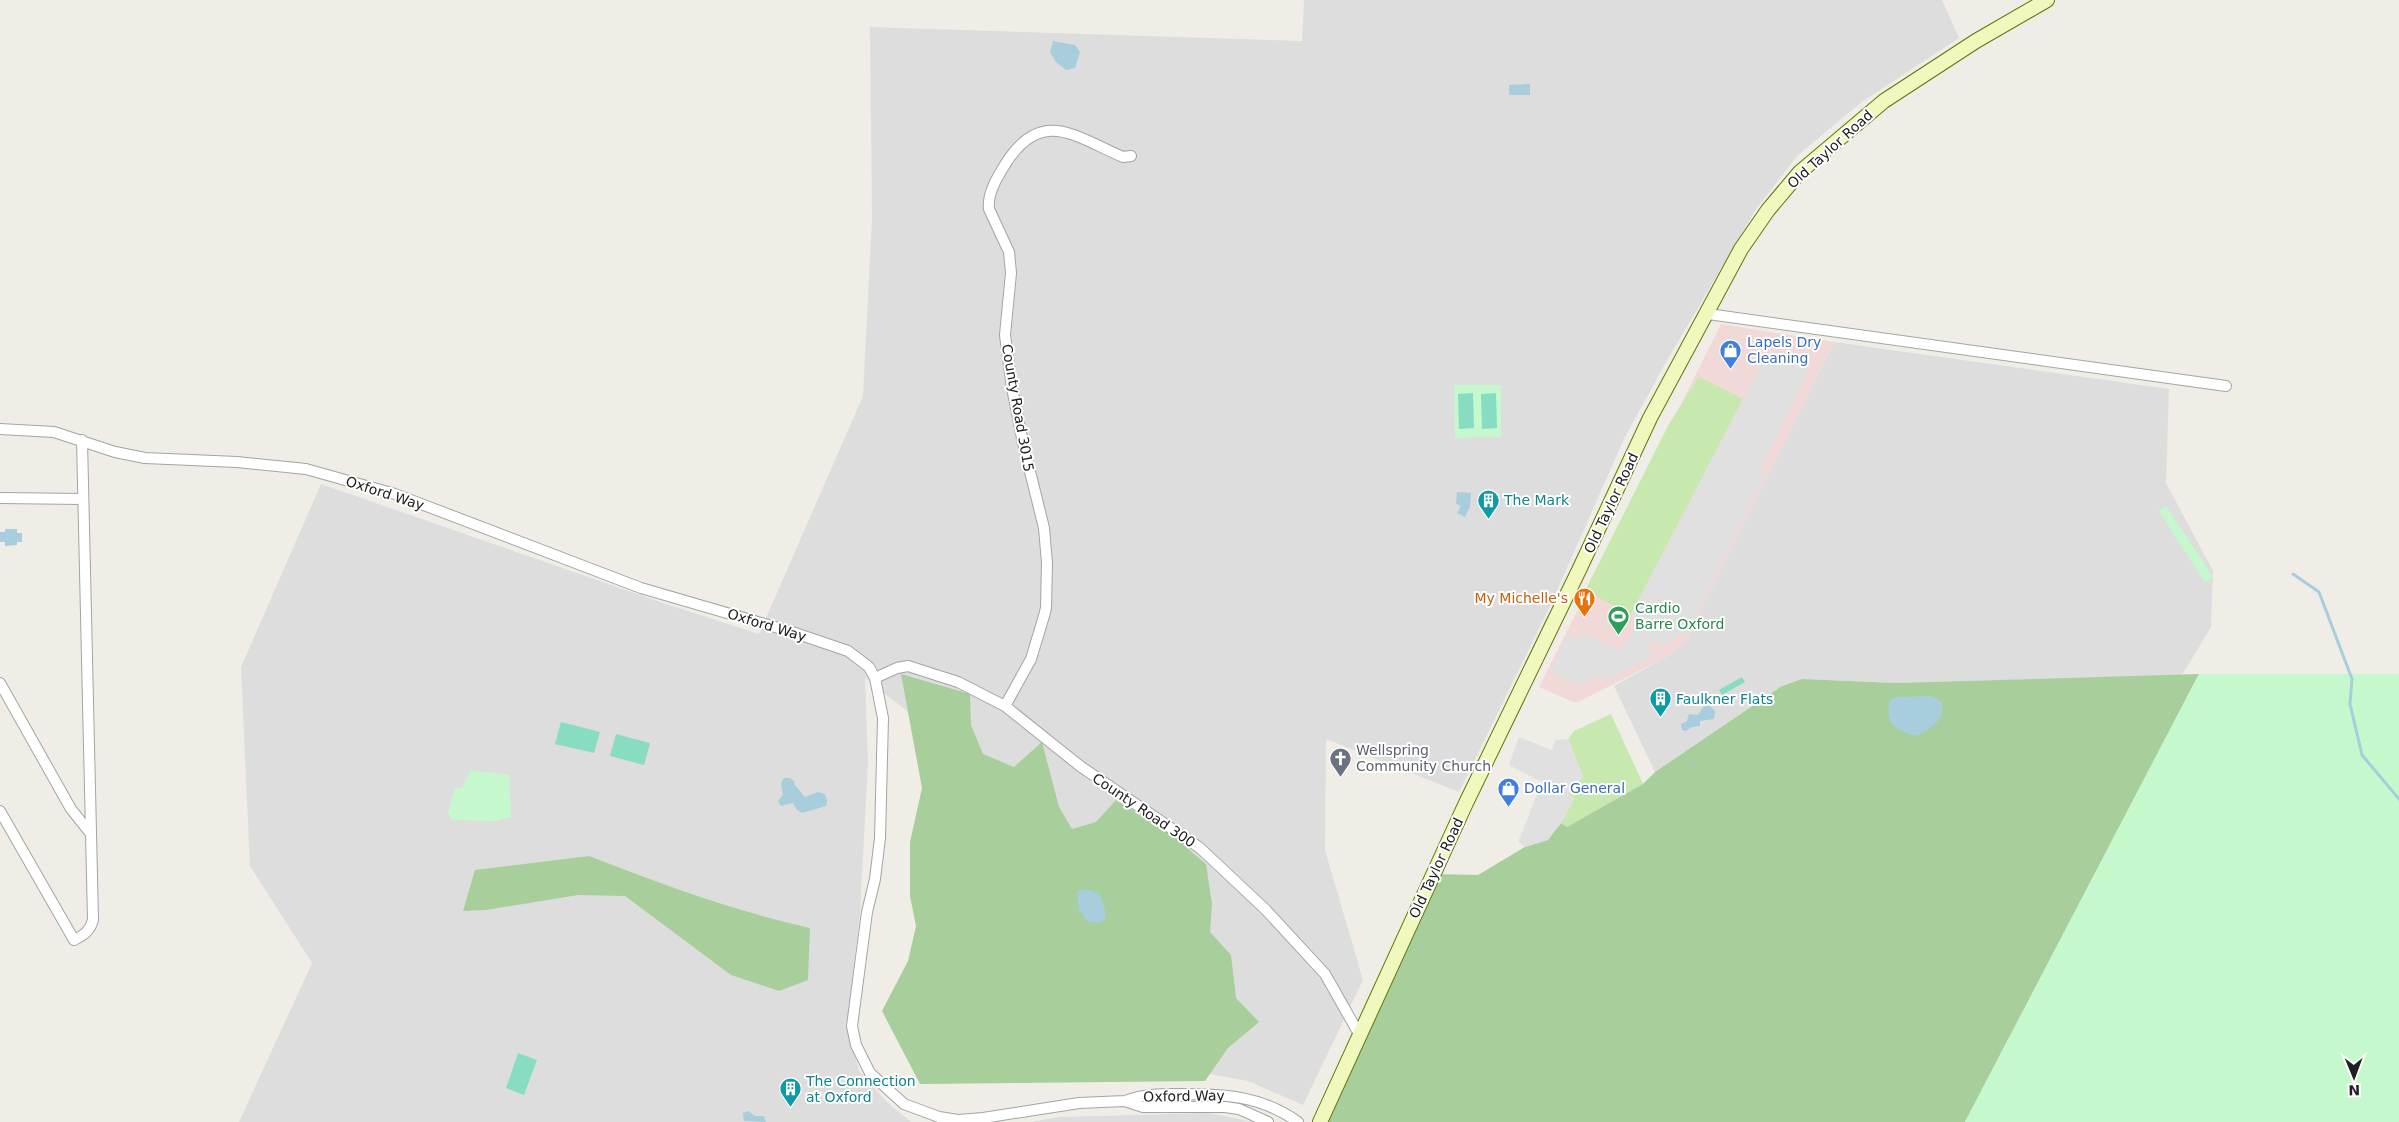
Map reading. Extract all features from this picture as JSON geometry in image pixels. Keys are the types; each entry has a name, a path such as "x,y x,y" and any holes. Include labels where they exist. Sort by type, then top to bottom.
{"street":[{"name":"Old Taylor Road","path":"1320,1122 1348,1066 1359,1034 1466,803 1580,568 1650,418 1741,250 1768,210 1800,172 1888,97 1976,41 2047,0"},
{"name":"County Road 3015","path":"1006,706 1031,659 1046,608 1047,564 1044,528 1023,443 1008,362 1005,335 1011,273 1009,252 989,209 988,202 1002,169 1013,151 1025,139 1040,131 1068,133 1123,156 1131,156"},
{"path":"1708,314 2226,386"},
{"name":"Oxford Way","path":"0,430 54,432 115,452 145,458 237,462 306,470 395,494 642,588 792,632 848,652 865,663 875,678 883,718 880,838 875,879 867,912 852,1026 856,1045 870,1073 904,1104 939,1117 958,1120 1079,1103 1126,1102 1143,1107 1225,1107 1239,1109 1268,1122"},
{"path":"0,811 74,940 86,933 91,927 93,920 82,440"},
{"path":"0,498 83,499"},
{"name":"County Road 300","path":"875,678 897,668 908,666 958,682 1006,706 1080,766 1149,811 1207,855 1266,910 1325,974 1359,1034"},
{"path":"0,683 71,809 91,834"},
{"name":"Oxford Way","path":"1126,1102 1141,1095 1235,1095 1259,1102 1298,1122"}],"shaded area":[{"path":"1304,0 1942,0 1959,38 1863,101 1798,155 1756,209 1666,362 1624,439 1551,604 1459,792 1326,739 1325,850 1363,980 1303,1105 1248,1081 1199,1072 996,781 865,678 868,764 860,912 847,1024 859,1071 887,1102 911,1122 239,1122 312,963 250,866 241,667 321,484 660,602 759,634 863,396 872,219 870,27 1302,41"},
{"path":"1721,324 1834,342 1686,640 1665,658 1576,703 1539,687"},
{"path":"1834,342 2169,389 2166,483 2213,571 2211,627 2182,675 1896,683 1802,679 1782,686 1655,772 1614,686 1665,658 1686,640"},
{"path":"1768,351 1809,369 1760,471 1765,475 1686,636 1679,634 1673,642 1661,643 1651,641 1648,651 1655,654 1653,656 1605,681 1600,674 1580,685 1550,672 1568,633 1578,639 1583,633 1619,650 1623,648 1635,627 1631,614"},
{"path":"1519,737 1552,750 1555,740 1568,739 1583,777 1568,794 1574,799 1561,823 1548,840 1525,847 1518,842 1542,782 1509,765"},
{"path":"1209,1113 1253,1122 1031,1122 1060,1117"}],"green space":[{"path":"1699,377 1743,399 1631,614 1585,591 1669,424"},
{"path":"1454,385 1501,385 1501,437 1455,438"},
{"path":"1473,393 1474,428 1459,429 1458,394"},
{"path":"1496,393 1497,428 1482,429 1481,394"},
{"path":"2166,506 2213,577 2205,582 2159,511"},
{"path":"901,674 970,694 971,725 983,754 1014,767 1042,742 1059,807 1072,829 1096,822 1116,800 1166,830 1206,864 1212,904 1210,932 1231,955 1236,998 1259,1022 1228,1048 1205,1081 920,1084 882,1011 908,961 916,926 910,896 910,842 922,788"},
{"path":"2199,674 1965,1122 1320,1122 1433,874 1478,875 1525,847 1547,840 1561,823 1567,827 1643,784 1655,772 1782,686 1802,679 1896,683"},
{"path":"2199,674 2399,674 2399,1122 1965,1122"},
{"path":"1742,677 1745,682 1722,695 1719,690"},
{"path":"1611,714 1643,784 1567,827 1561,823 1574,799 1568,794 1583,777 1568,739 1574,731"},
{"path":"561,722 600,732 594,753 555,744"},
{"path":"616,734 650,743 644,765 610,756"},
{"path":"471,770 509,775 511,817 496,821 452,820 448,813 455,788 462,788"},
{"path":"589,856 698,896 754,914 810,928 808,980 779,991 731,975 625,896 578,895 486,910 463,911 475,870"},
{"path":"518,1053 537,1060 524,1095 506,1088"}],"water":[{"path":"1053,41 1075,45 1080,52 1075,68 1066,70 1056,62 1050,52"},
{"path":"1530,84 1530,95 1509,95 1509,85"},
{"path":"1457,492 1471,493 1470,507 1465,517 1457,513 1461,506 1456,504"},
{"path":"5,529 17,529 17,533 22,533 22,542 17,542 17,545 5,546 5,542 0,542 0,532 5,532"},
{"path":"1931,696 1942,702 1941,714 1936,723 1917,736 1898,729 1891,721 1889,715 1890,700 1896,697"},
{"path":"1709,705 1715,711 1714,719 1700,721 1700,726 1692,727 1686,731 1682,730 1681,724 1687,721 1689,714 1698,715 1703,707"},
{"path":"784,778 790,778 794,781 805,797 818,792 825,794 826,806 802,813 797,810 793,803 781,806 778,801 783,795 781,783"},
{"path":"1085,889 1099,893 1105,909 1105,920 1098,923 1087,921 1079,910 1077,891"},
{"path":"748,1111 755,1116 764,1116 766,1122 744,1121 743,1113"}],"waterway":[{"path":"2293,574 2319,592 2352,679 2350,704 2362,755 2399,799"}],"place":[{"name":"Lapels Dry Cleaning","path":"1731,369"},
{"name":"The Mark","path":"1488,519"},
{"name":"My Michelle's","path":"1584,617"},
{"name":"Cardio Barre Oxford","path":"1619,635"},
{"name":"Faulkner Flats","path":"1660,718"},
{"name":"Wellspring Community Church","path":"1340,777"},
{"name":"Dollar General","path":"1508,807"},
{"name":"The Connection at Oxford","path":"790,1108"}]}
